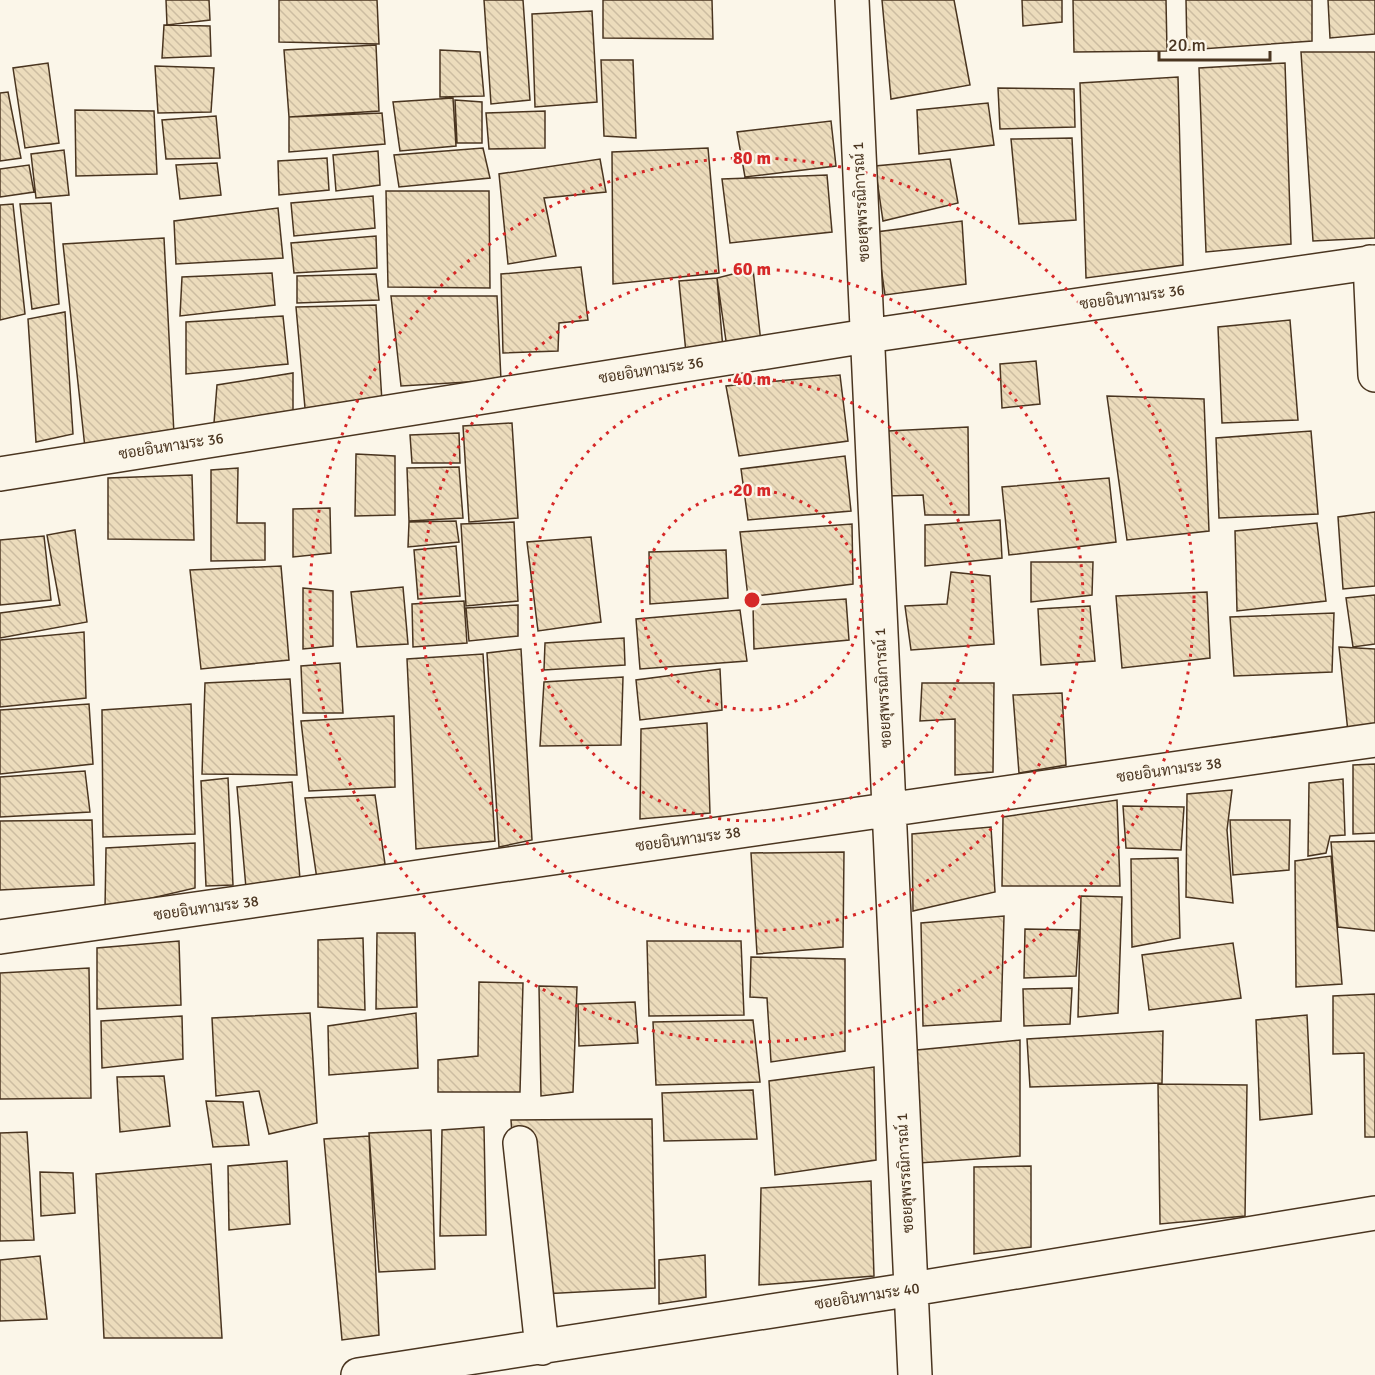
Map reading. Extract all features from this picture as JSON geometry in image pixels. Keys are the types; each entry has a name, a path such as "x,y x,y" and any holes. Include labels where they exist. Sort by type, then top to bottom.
{"street":[{"name":"ซอยสุพรรณิการณ์ 1","path":"852,0 915,1375"},
{"name":"ซอยอินทามระ 36","path":"0,474 867,336 1372,262"},
{"path":"1372,262 1375,375"},
{"name":"ซอยอินทามระ 38","path":"0,937 1375,740"},
{"path":"520,1143 542,1348"},
{"name":"ซอยอินทามระ 40","path":"358,1375 542,1348 1375,1213"}],"building":[{"path":"166,0 209,0 210,20 167,25"},
{"path":"279,0 377,0 379,44 279,42"},
{"path":"484,0 523,0 530,100 491,104"},
{"path":"603,0 712,0 713,39 603,38"},
{"path":"882,0 954,0 970,85 891,99"},
{"path":"1022,0 1062,0 1062,22 1023,26"},
{"path":"1073,0 1166,0 1167,51 1074,52"},
{"path":"1186,0 1312,0 1312,41 1187,50"},
{"path":"1328,0 1375,0 1375,34 1330,38"},
{"path":"592,11 597,102 535,107 532,14"},
{"path":"164,25 210,26 211,56 162,58"},
{"path":"376,45 379,111 289,117 284,50"},
{"path":"440,50 480,52 484,96 440,97"},
{"path":"1301,52 1375,52 1375,238 1313,241"},
{"path":"601,60 633,60 636,138 604,136"},
{"path":"48,63 59,143 25,148 13,68"},
{"path":"1285,63 1291,244 1206,252 1199,68"},
{"path":"155,66 214,68 211,112 158,113"},
{"path":"1178,77 1183,265 1086,278 1080,83"},
{"path":"998,88 1074,89 1075,127 1000,129"},
{"path":"8,92 21,158 0,161 0,93"},
{"path":"453,98 456,146 400,151 393,102"},
{"path":"455,100 482,102 482,143 457,143"},
{"path":"988,103 994,145 919,154 917,110"},
{"path":"75,110 154,111 157,174 76,176"},
{"path":"545,111 545,148 489,149 486,113"},
{"path":"382,113 385,144 289,152 289,117"},
{"path":"216,116 220,158 166,159 162,120"},
{"path":"831,121 836,166 745,177 737,132"},
{"path":"1072,138 1076,220 1019,224 1011,139"},
{"path":"483,148 490,178 399,187 394,155"},
{"path":"708,148 719,273 613,284 612,152"},
{"path":"64,150 69,195 36,198 31,154"},
{"path":"378,151 380,185 336,191 333,155"},
{"path":"327,158 329,190 279,195 278,161"},
{"path":"600,159 606,192 544,198 556,256 508,264 499,174"},
{"path":"950,159 958,203 883,221 875,166"},
{"path":"217,163 221,195 180,199 176,165"},
{"path":"29,165 34,192 0,197 0,169"},
{"path":"827,175 832,232 730,243 722,179"},
{"path":"386,191 489,191 490,288 388,287"},
{"path":"373,196 375,228 294,236 291,203"},
{"path":"51,203 59,304 32,309 20,204"},
{"path":"13,204 25,314 0,320 0,205"},
{"path":"278,208 283,258 176,264 174,221"},
{"path":"962,221 966,284 885,295 876,232"},
{"path":"376,236 377,268 294,273 291,243"},
{"path":"164,238 174,434 85,448 63,244"},
{"path":"581,267 588,320 559,323 558,351 503,353 501,274"},
{"path":"753,269 761,343 727,348 717,278"},
{"path":"272,273 275,305 180,316 182,277"},
{"path":"376,274 379,300 297,303 297,276"},
{"path":"717,278 723,349 686,353 679,281"},
{"path":"391,296 497,296 501,380 401,386"},
{"path":"376,305 382,402 305,408 296,307"},
{"path":"65,312 73,434 36,442 28,319"},
{"path":"283,316 288,364 186,374 186,322"},
{"path":"1290,320 1298,420 1222,423 1218,327"},
{"path":"1036,361 1040,404 1002,408 1000,364"},
{"path":"293,373 293,418 214,423 217,385"},
{"path":"840,375 848,441 739,456 726,386"},
{"path":"1107,396 1204,399 1209,531 1127,540"},
{"path":"512,423 518,518 469,522 463,426"},
{"path":"968,427 969,515 925,515 923,495 886,496 888,431"},
{"path":"1311,431 1318,514 1219,518 1216,438"},
{"path":"459,433 460,463 412,463 410,435"},
{"path":"356,454 395,456 395,515 355,516"},
{"path":"845,456 851,511 748,520 741,469"},
{"path":"459,467 463,518 409,521 407,468"},
{"path":"238,468 237,523 265,523 265,560 211,561 211,470"},
{"path":"192,475 194,540 108,539 108,478"},
{"path":"1109,478 1116,542 1009,555 1002,487"},
{"path":"330,508 331,553 293,557 293,509"},
{"path":"1375,512 1375,586 1343,589 1338,517"},
{"path":"1000,520 1002,558 925,566 925,525"},
{"path":"456,521 459,542 408,547 409,522"},
{"path":"514,522 518,601 466,606 461,524"},
{"path":"1317,523 1326,601 1237,611 1235,531"},
{"path":"852,524 853,584 748,597 740,532"},
{"path":"75,530 87,622 0,638 0,613 60,605 47,535"},
{"path":"44,536 51,600 0,605 0,540"},
{"path":"591,537 601,622 538,631 527,542"},
{"path":"456,546 460,596 418,599 414,550"},
{"path":"726,550 728,598 650,604 649,552"},
{"path":"1031,562 1093,562 1092,595 1031,602"},
{"path":"281,566 289,660 201,669 190,570"},
{"path":"951,572 990,576 994,644 911,650 905,606 947,604"},
{"path":"403,587 408,644 357,647 351,592"},
{"path":"303,588 333,591 333,646 303,649"},
{"path":"1207,592 1210,658 1122,668 1116,596"},
{"path":"1375,595 1375,644 1353,647 1346,598"},
{"path":"846,599 849,640 754,649 753,605"},
{"path":"464,601 467,643 413,647 412,604"},
{"path":"518,605 518,636 469,641 466,608"},
{"path":"1090,606 1095,661 1041,665 1038,609"},
{"path":"740,610 747,661 640,669 636,619"},
{"path":"1334,613 1332,672 1234,676 1230,617"},
{"path":"84,632 86,698 0,707 0,640"},
{"path":"624,638 625,665 544,670 545,643"},
{"path":"1339,647 1375,649 1375,730 1348,732"},
{"path":"521,649 532,840 499,847 487,653"},
{"path":"483,654 495,841 416,849 407,659"},
{"path":"340,663 343,713 303,713 301,666"},
{"path":"720,669 722,710 640,720 636,680"},
{"path":"623,677 621,745 540,746 544,682"},
{"path":"290,679 297,775 202,774 205,683"},
{"path":"922,683 994,683 993,772 955,775 955,719 920,721"},
{"path":"1062,693 1066,765 1019,773 1013,695"},
{"path":"89,704 93,764 0,774 0,710"},
{"path":"191,704 195,834 103,837 102,710"},
{"path":"394,716 395,787 309,791 301,721"},
{"path":"707,723 710,813 640,819 641,729"},
{"path":"1375,764 1375,833 1353,834 1353,765"},
{"path":"85,771 90,812 0,817 0,777"},
{"path":"228,778 233,885 206,886 201,781"},
{"path":"1343,779 1345,835 1330,836 1326,853 1308,856 1309,783"},
{"path":"292,782 300,879 246,888 237,787"},
{"path":"1232,790 1227,830 1233,903 1186,897 1187,794"},
{"path":"375,795 385,864 317,879 305,798"},
{"path":"1117,800 1120,886 1002,886 1003,817"},
{"path":"1123,806 1184,807 1181,850 1126,848"},
{"path":"92,820 94,885 0,890 0,821"},
{"path":"1230,820 1290,820 1289,870 1233,875"},
{"path":"991,827 995,892 913,911 912,834"},
{"path":"1375,841 1375,931 1338,927 1331,842"},
{"path":"195,843 195,888 105,909 106,848"},
{"path":"844,852 843,947 757,954 751,853"},
{"path":"1331,856 1342,984 1296,987 1295,861"},
{"path":"1178,858 1180,938 1132,947 1131,859"},
{"path":"1081,896 1122,897 1118,1013 1078,1017"},
{"path":"1004,916 1001,1021 923,1026 921,923"},
{"path":"1025,929 1079,930 1076,976 1024,978"},
{"path":"377,933 415,933 417,1007 376,1009"},
{"path":"363,938 365,1010 318,1007 318,940"},
{"path":"179,941 181,1005 97,1009 97,948"},
{"path":"647,941 741,941 744,1015 649,1016"},
{"path":"1233,943 1241,998 1149,1010 1142,955"},
{"path":"751,957 845,959 845,1051 771,1062 767,998 750,997"},
{"path":"89,968 91,1098 0,1099 0,973"},
{"path":"479,982 523,983 520,1092 438,1092 438,1060 478,1056"},
{"path":"539,986 577,987 573,1092 541,1096"},
{"path":"1072,988 1070,1024 1024,1026 1023,989"},
{"path":"1375,994 1375,1137 1365,1137 1364,1053 1333,1054 1333,996"},
{"path":"635,1002 638,1043 579,1046 578,1004"},
{"path":"310,1013 317,1123 269,1134 259,1091 216,1096 212,1018"},
{"path":"416,1013 418,1068 329,1075 328,1026"},
{"path":"1307,1015 1312,1114 1260,1120 1256,1020"},
{"path":"182,1016 183,1059 102,1068 101,1021"},
{"path":"753,1020 760,1082 656,1085 653,1022"},
{"path":"1163,1031 1162,1083 1030,1087 1027,1039"},
{"path":"1020,1040 1020,1156 919,1163 917,1050"},
{"path":"874,1067 876,1160 775,1175 769,1081"},
{"path":"164,1076 170,1126 120,1132 117,1077"},
{"path":"1158,1084 1247,1085 1245,1216 1160,1224"},
{"path":"753,1090 757,1139 664,1141 662,1093"},
{"path":"206,1101 243,1102 249,1145 213,1147"},
{"path":"652,1119 655,1288 523,1295 511,1120"},
{"path":"484,1127 486,1235 440,1236 442,1130"},
{"path":"431,1130 435,1269 379,1272 369,1133"},
{"path":"27,1132 34,1240 0,1241 0,1133"},
{"path":"369,1136 379,1335 342,1340 324,1139"},
{"path":"287,1161 290,1224 229,1230 228,1166"},
{"path":"211,1164 222,1338 104,1338 96,1174"},
{"path":"1031,1166 1031,1247 974,1254 974,1167"},
{"path":"40,1172 73,1173 75,1213 41,1216"},
{"path":"871,1181 874,1276 759,1285 761,1188"},
{"path":"705,1255 706,1297 659,1304 659,1260"},
{"path":"40,1256 47,1319 0,1321 0,1260"}]}
